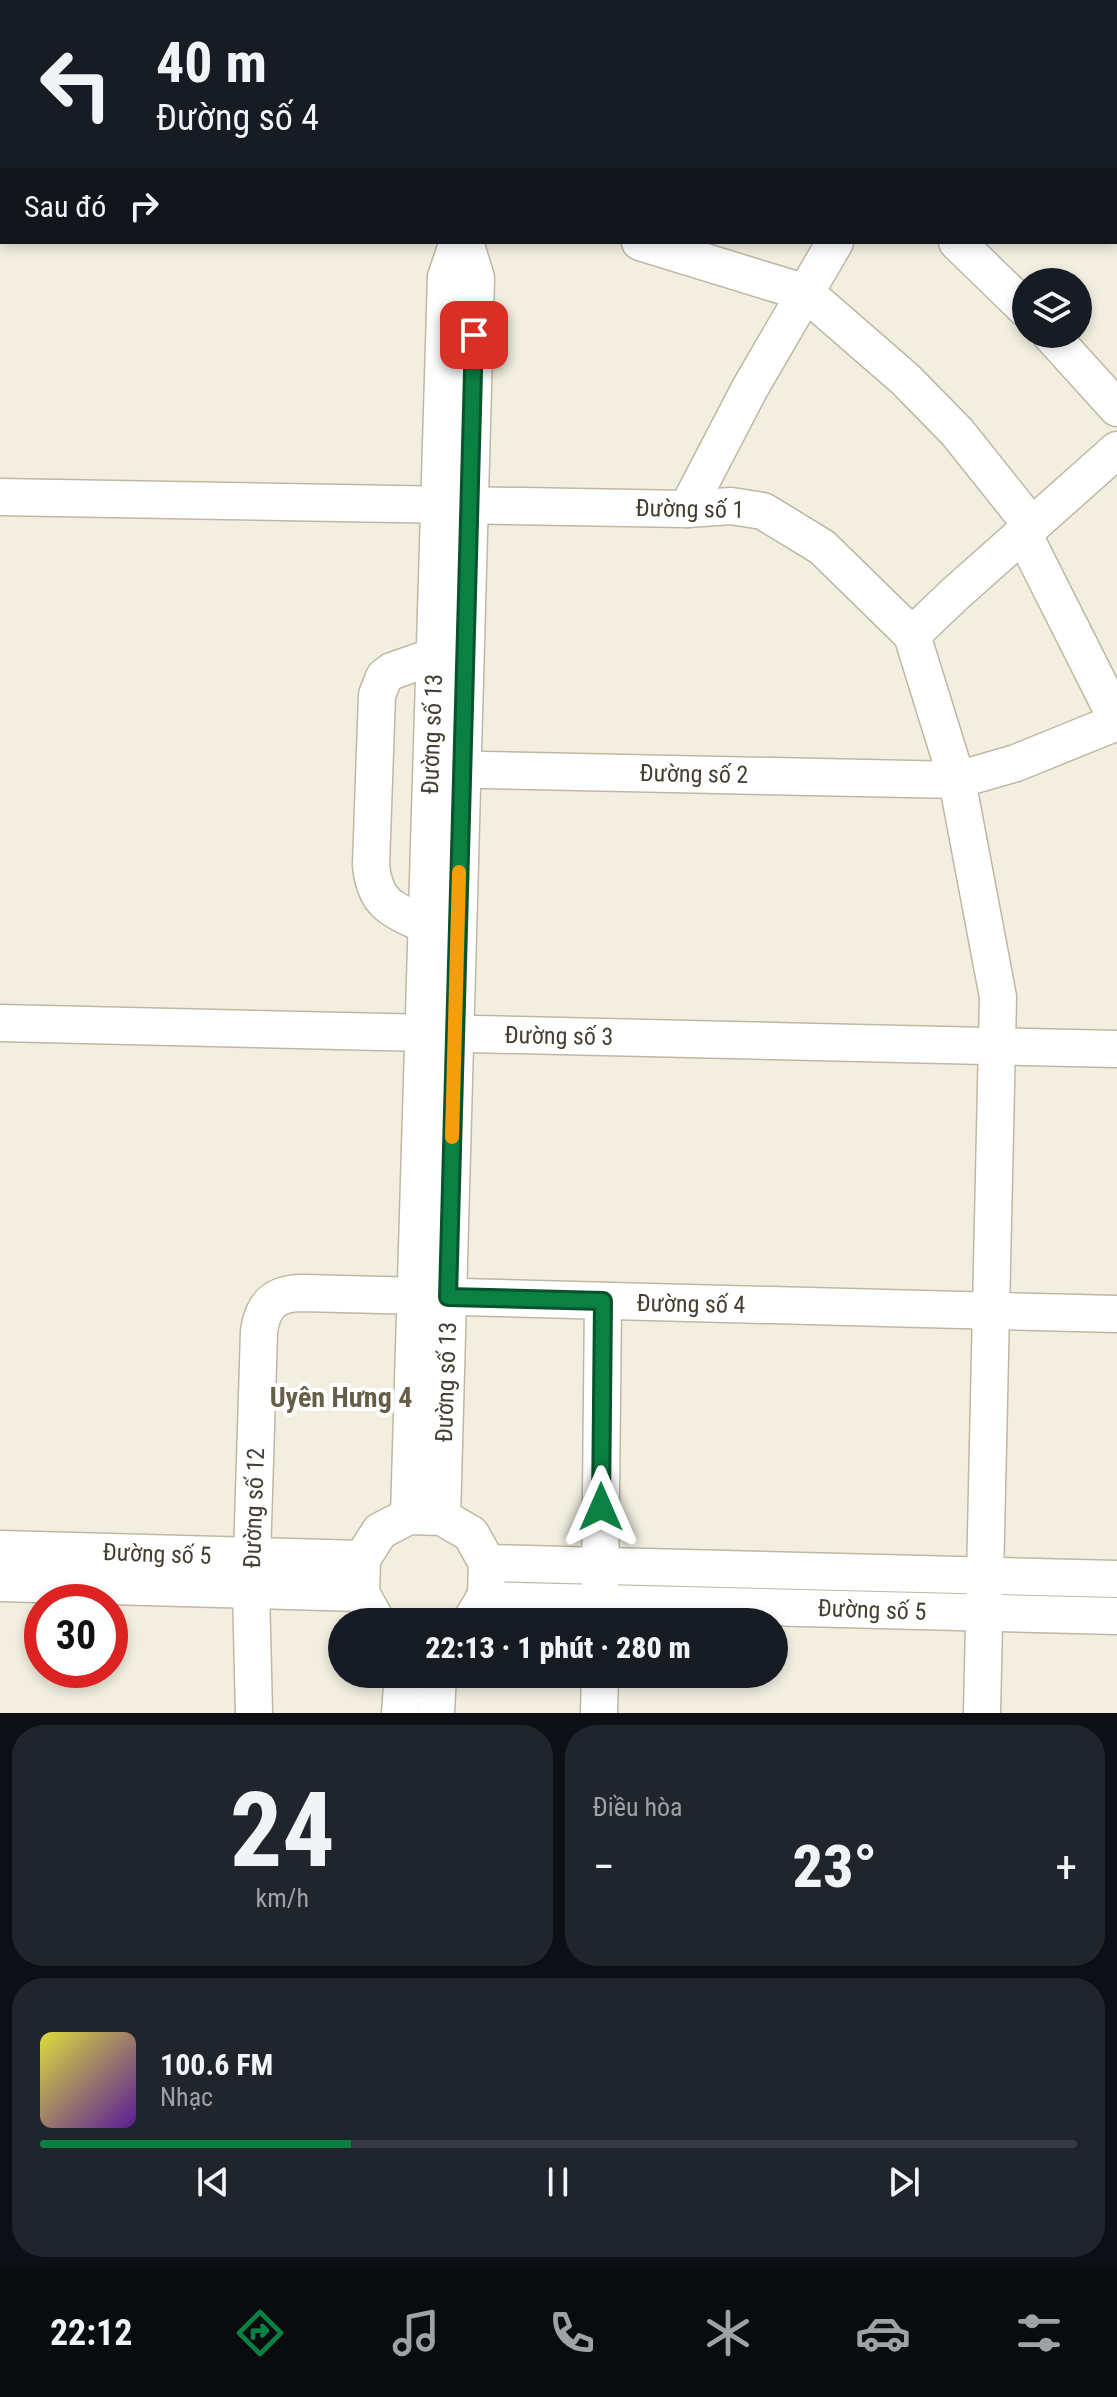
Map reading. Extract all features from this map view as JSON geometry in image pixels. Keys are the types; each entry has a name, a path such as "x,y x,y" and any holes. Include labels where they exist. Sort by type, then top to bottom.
{"street":[{"name":"Đường số 13","path":"426,1516 454,505 446,277 457,244"},
{"name":"Đường số 13","path":"439,1033 427,926 447,769 435,656 454,505 476,278 466,244"},
{"path":"647,244 806,293 926,400 957,432 1028,530 1117,721"},
{"path":"687,509 750,388 834,244"},
{"path":"959,244 1012,295"},
{"path":"1063,348 1117,408"},
{"path":"912,635 1117,451"},
{"name":"Đường số 1","path":"0,497 687,509 731,506 763,511 822,547 912,635 957,780 998,997 982,1713"},
{"path":"427,926 391,908 373,886 371,865 377,695 384,677 392,671 435,656"},
{"name":"Đường số 2","path":"447,769 957,780 1016,763 1117,721"},
{"name":"Đường số 3","path":"0,1023 1117,1049"},
{"name":"Đường số 4","path":"268,1304 289,1293 1117,1314"},
{"path":"600,1608 603,1301"},
{"name":"Đường số 12","path":"254,1713 252,1573 259,1331 268,1304"},
{"path":"367,1591 380,1531 426,1516 471,1534 487,1563 486,1596 478,1608"},
{"name":"Đường số 5","path":"0,1549 252,1573 367,1591"},
{"name":"Đường số 5","path":"487,1563 1117,1579"},
{"name":"Đường số 5","path":"0,1583 252,1573"},
{"name":"Đường số 5","path":"788,1613 1117,1616"},
{"path":"400,1713 402,1688"},
{"path":"436,1713 437,1688"},
{"path":"599,1713 600,1688"}],"slow traffic":[{"path":"452,1137 459,872"}],"district":[{"name":"Uyên Hưng 4","path":"341,1397"}],"route":[{"path":"474,335 448,1297 603,1301 601,1507"}]}
